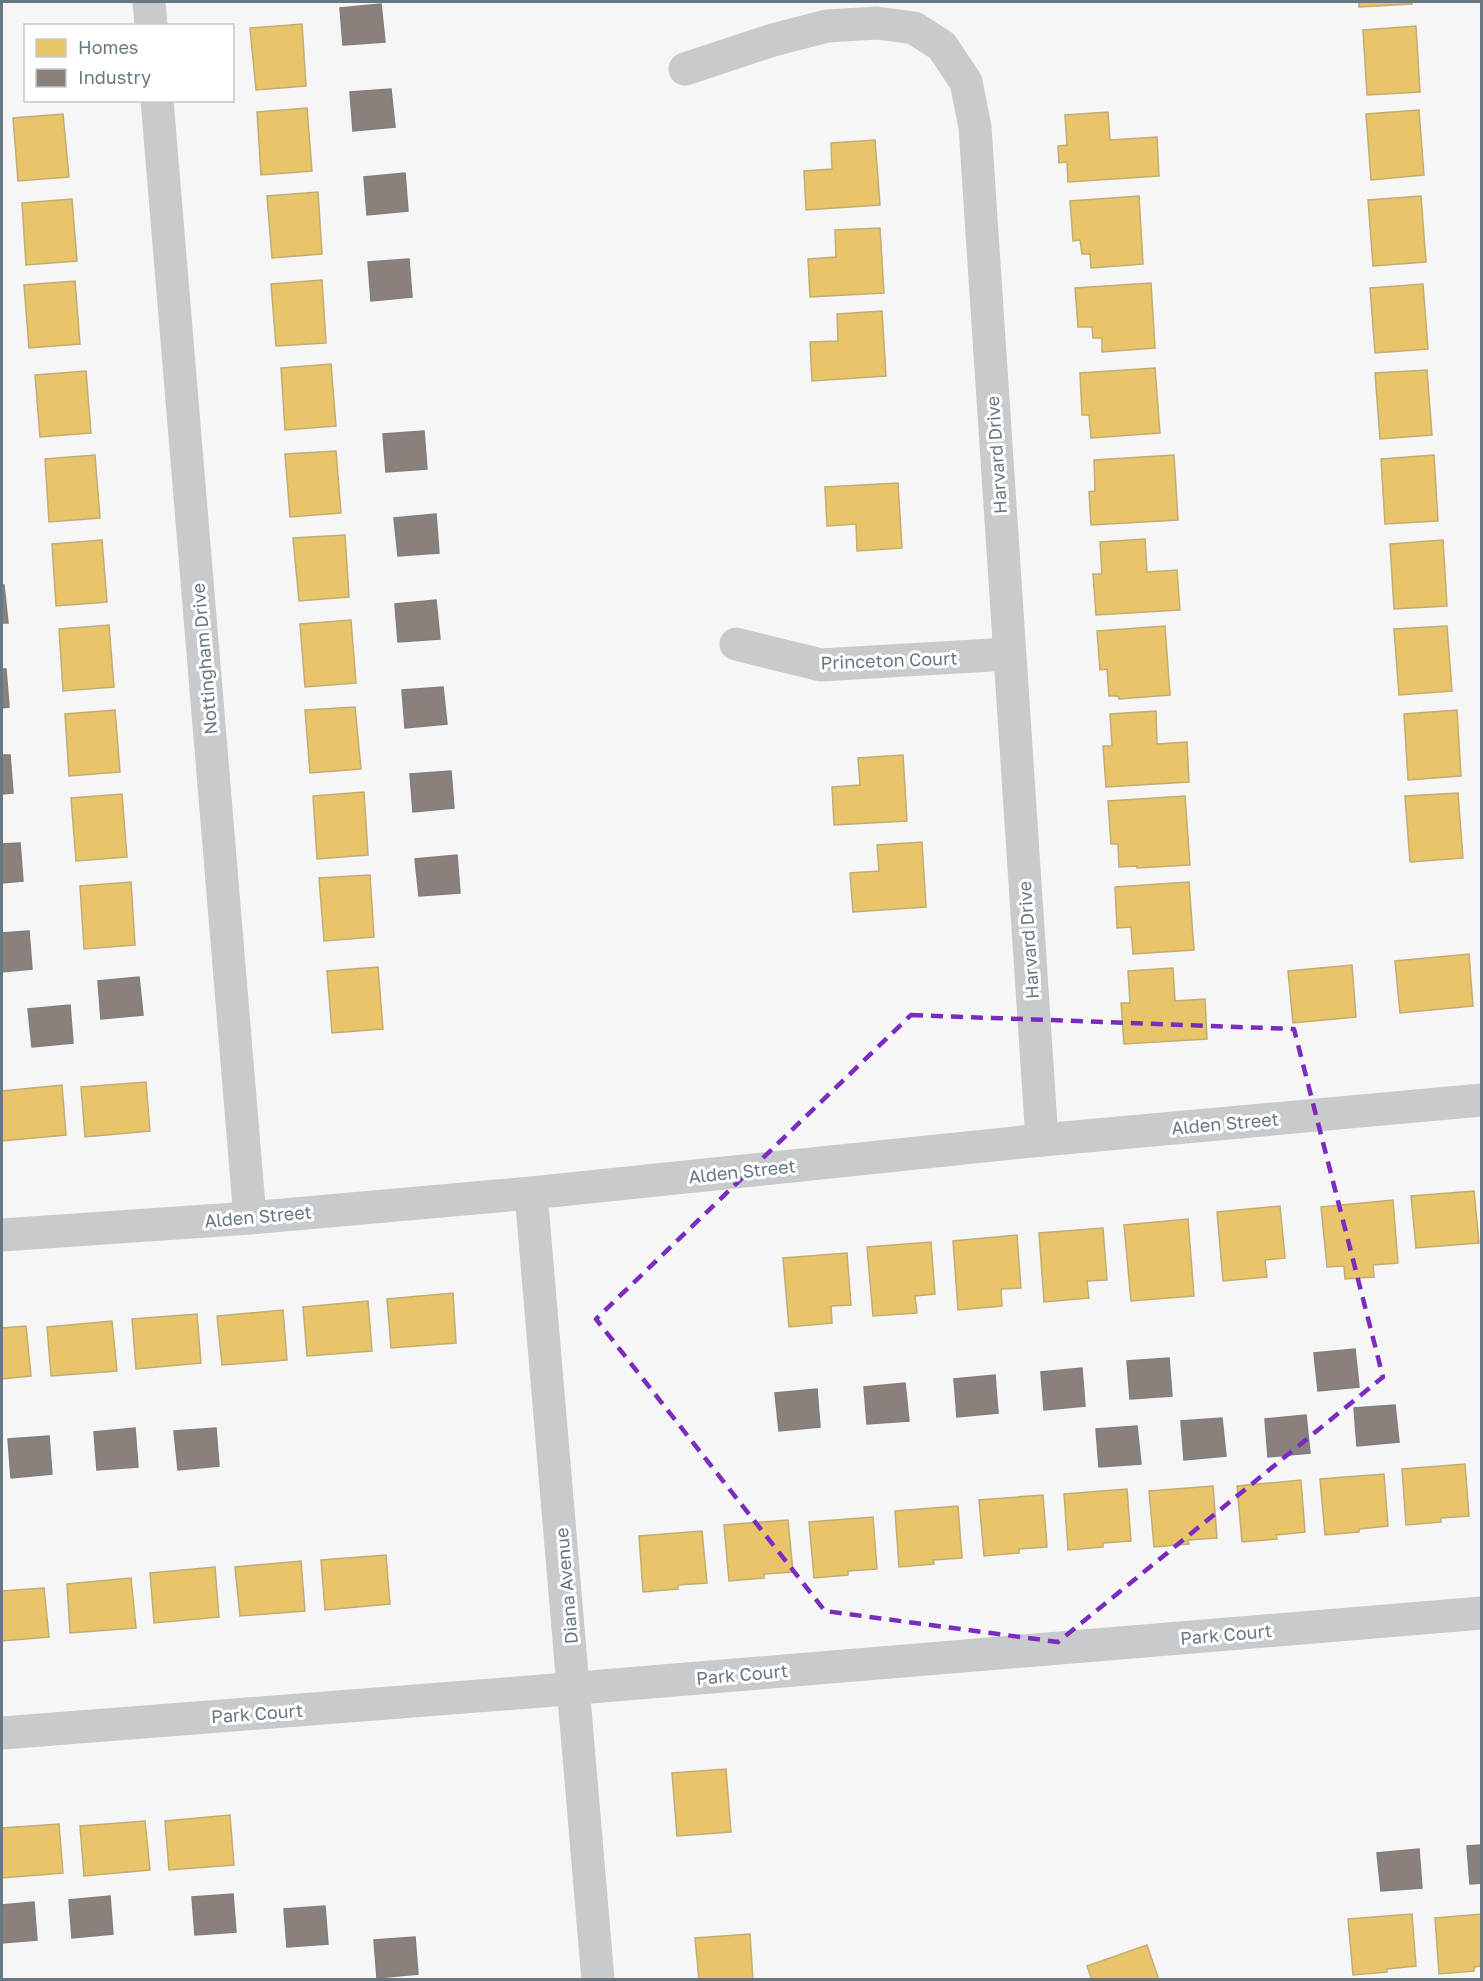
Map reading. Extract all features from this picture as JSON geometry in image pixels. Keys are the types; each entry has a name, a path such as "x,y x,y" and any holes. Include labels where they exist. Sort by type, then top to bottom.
{"street":[{"path":"149,2 151,24"},
{"name":"Harvard Drive","path":"685,69 773,40 827,26 877,23 914,28 942,46 966,82 975,127 1042,1140"},
{"name":"Nottingham Drive","path":"157,102 250,1218"},
{"name":"Princeton Court","path":"736,644 821,664 1009,654"},
{"name":"Alden Street","path":"2,1235 250,1218 531,1193 1042,1140 1482,1100"},
{"name":"Diana Avenue","path":"531,1193 598,1980"},
{"name":"Park Court","path":"2,1733 1482,1613"}],"highlighted area":[{"path":"911,1015 1294,1029 1383,1377 1058,1642 825,1611 596,1319"}],"building: Homes":[{"path":"1359,2 1412,2 1412,4 1359,7"},
{"path":"302,24 306,86 256,90 250,28"},
{"path":"1416,26 1420,92 1367,95 1363,30"},
{"path":"307,108 312,171 261,175 257,112"},
{"path":"1419,110 1424,175 1371,180 1366,114"},
{"path":"1108,112 1110,140 1157,137 1159,176 1068,182 1067,162 1059,163 1058,146 1067,145 1065,115"},
{"path":"63,114 69,177 18,181 13,118"},
{"path":"875,140 880,205 806,210 804,171 832,169 831,143"},
{"path":"318,192 322,254 272,258 267,196"},
{"path":"1139,196 1143,264 1091,268 1090,254 1082,254 1080,240 1073,241 1070,201"},
{"path":"1421,196 1426,262 1373,266 1368,200"},
{"path":"72,199 77,261 26,265 22,203"},
{"path":"880,228 884,293 810,297 808,259 836,257 835,230"},
{"path":"322,280 326,343 276,346 271,284"},
{"path":"75,281 80,344 29,348 24,285"},
{"path":"1151,283 1155,348 1102,352 1102,338 1093,338 1092,327 1078,327 1075,288"},
{"path":"1423,284 1428,349 1375,353 1370,288"},
{"path":"882,311 886,376 812,381 810,342 838,341 837,314"},
{"path":"331,364 336,426 285,430 281,368"},
{"path":"1155,368 1160,433 1091,438 1089,415 1082,415 1080,373"},
{"path":"1427,370 1432,435 1380,439 1375,373"},
{"path":"86,371 91,433 40,437 35,375"},
{"path":"336,451 341,513 290,517 285,454"},
{"path":"95,455 100,518 49,522 45,459"},
{"path":"1174,455 1178,520 1091,525 1089,492 1095,491 1094,460"},
{"path":"1434,455 1438,521 1385,524 1381,459"},
{"path":"898,483 902,548 857,551 856,524 827,526 825,487"},
{"path":"345,535 349,597 299,601 293,538"},
{"path":"1145,539 1147,572 1177,570 1180,610 1096,615 1093,574 1102,574 1100,542"},
{"path":"102,540 107,602 56,606 52,544"},
{"path":"1443,540 1447,606 1394,609 1390,544"},
{"path":"351,620 356,683 305,687 300,624"},
{"path":"109,625 114,687 63,691 59,629"},
{"path":"1165,626 1170,695 1119,699 1118,696 1109,696 1107,669 1100,670 1097,631"},
{"path":"1447,626 1452,691 1399,695 1394,629"},
{"path":"355,707 361,769 310,773 305,710"},
{"path":"115,710 120,772 69,776 65,714"},
{"path":"1457,710 1461,776 1408,780 1404,714"},
{"path":"1156,711 1157,744 1187,742 1189,782 1106,787 1103,746 1112,746 1110,714"},
{"path":"903,755 907,821 834,825 832,787 860,785 858,758"},
{"path":"364,792 368,855 317,859 313,796"},
{"path":"1458,793 1463,858 1410,862 1405,796"},
{"path":"122,794 127,857 76,861 71,798"},
{"path":"1185,796 1190,865 1119,867 1118,844 1111,844 1108,801"},
{"path":"922,842 926,907 853,912 850,873 879,871 877,845"},
{"path":"370,875 374,937 324,941 319,878"},
{"path":"131,882 135,945 84,949 80,886"},
{"path":"1189,882 1194,950 1133,954 1131,927 1117,928 1115,887"},
{"path":"1469,954 1473,1006 1400,1013 1395,961"},
{"path":"1352,965 1356,1017 1293,1023 1288,971"},
{"path":"378,967 383,1029 332,1033 327,971"},
{"path":"1173,968 1175,1001 1205,999 1207,1039 1124,1044 1121,1003 1130,1003 1128,971"},
{"path":"146,1082 150,1131 85,1137 81,1087"},
{"path":"62,1085 66,1135 2,1141 2,1091"},
{"path":"1474,1191 1479,1243 1416,1248 1411,1196"},
{"path":"1393,1200 1398,1263 1373,1265 1374,1277 1345,1279 1344,1266 1327,1267 1321,1207"},
{"path":"1280,1206 1285,1258 1265,1260 1267,1277 1223,1281 1217,1212"},
{"path":"1188,1219 1194,1296 1131,1301 1124,1225"},
{"path":"1103,1228 1107,1280 1087,1281 1089,1298 1044,1302 1039,1233"},
{"path":"1017,1235 1021,1288 1001,1289 1002,1306 958,1310 953,1241"},
{"path":"931,1242 935,1294 915,1296 917,1313 873,1316 867,1247"},
{"path":"847,1253 851,1305 831,1306 832,1323 789,1327 783,1258"},
{"path":"453,1293 456,1343 391,1348 387,1299"},
{"path":"368,1301 372,1351 307,1356 303,1307"},
{"path":"283,1310 287,1360 222,1365 217,1316"},
{"path":"197,1314 201,1363 136,1369 132,1319"},
{"path":"112,1321 117,1371 51,1376 47,1327"},
{"path":"26,1326 31,1376 2,1379 2,1328"},
{"path":"1465,1464 1469,1516 1441,1518 1441,1522 1406,1525 1402,1469"},
{"path":"1384,1474 1388,1526 1359,1529 1359,1532 1325,1535 1320,1479"},
{"path":"1301,1480 1305,1532 1276,1535 1277,1539 1242,1542 1237,1486"},
{"path":"1213,1486 1217,1538 1188,1540 1189,1544 1154,1547 1149,1491"},
{"path":"1127,1489 1131,1541 1103,1543 1103,1547 1068,1550 1064,1494"},
{"path":"1043,1495 1047,1547 1019,1549 1019,1553 984,1556 979,1500"},
{"path":"958,1506 962,1558 933,1560 934,1564 899,1567 895,1511"},
{"path":"873,1517 877,1569 848,1571 848,1575 814,1578 809,1522"},
{"path":"788,1520 793,1572 764,1574 764,1578 729,1581 724,1525"},
{"path":"702,1531 707,1583 678,1585 678,1589 643,1592 639,1536"},
{"path":"386,1555 390,1604 325,1610 321,1560"},
{"path":"301,1561 305,1611 240,1616 235,1567"},
{"path":"215,1567 219,1617 154,1623 150,1573"},
{"path":"131,1578 136,1628 70,1633 67,1584"},
{"path":"44,1588 49,1637 2,1641 2,1591"},
{"path":"726,1769 731,1832 677,1836 672,1773"},
{"path":"230,1815 234,1865 169,1870 165,1821"},
{"path":"145,1821 150,1870 84,1876 80,1826"},
{"path":"59,1824 63,1873 2,1878 2,1828"},
{"path":"1412,1914 1416,1966 1387,1969 1387,1972 1353,1975 1348,1919"},
{"path":"1482,1914 1482,1966 1474,1967 1474,1971 1439,1974 1435,1918"},
{"path":"750,1934 753,1980 699,1980 695,1938"},
{"path":"1147,1945 1159,1980 1092,1980 1087,1966"}],"building: Industry":[{"path":"381,4 385,42 343,45 340,8"},
{"path":"391,89 395,127 353,131 350,92"},
{"path":"405,173 408,211 367,215 364,177"},
{"path":"409,259 412,297 371,301 368,262"},
{"path":"424,431 427,469 386,472 383,434"},
{"path":"436,514 439,553 398,556 394,518"},
{"path":"2,585 4,585 8,623 2,623"},
{"path":"436,600 440,639 398,642 395,604"},
{"path":"2,669 6,669 9,707 2,708"},
{"path":"443,687 447,724 405,728 402,690"},
{"path":"2,755 10,755 13,793 2,794"},
{"path":"451,771 454,808 413,812 410,774"},
{"path":"20,843 23,881 2,883 2,844"},
{"path":"457,855 460,893 419,896 415,859"},
{"path":"29,931 32,969 2,972 2,933"},
{"path":"139,977 143,1015 101,1019 98,981"},
{"path":"70,1005 73,1043 32,1047 28,1009"},
{"path":"1355,1349 1359,1387 1318,1391 1314,1353"},
{"path":"1169,1358 1172,1396 1130,1399 1127,1361"},
{"path":"1082,1368 1085,1406 1044,1410 1041,1372"},
{"path":"995,1375 998,1413 957,1417 954,1379"},
{"path":"905,1383 909,1421 867,1424 864,1387"},
{"path":"817,1389 820,1427 779,1431 775,1393"},
{"path":"1395,1405 1399,1442 1357,1446 1354,1408"},
{"path":"1306,1415 1310,1453 1268,1457 1265,1419"},
{"path":"1222,1418 1226,1456 1184,1460 1181,1421"},
{"path":"1137,1426 1141,1464 1099,1467 1096,1429"},
{"path":"135,1428 138,1467 97,1470 94,1432"},
{"path":"216,1428 219,1466 178,1470 174,1431"},
{"path":"49,1436 52,1474 11,1478 8,1439"},
{"path":"1482,1845 1482,1883 1470,1884 1467,1846"},
{"path":"1419,1849 1422,1888 1381,1891 1377,1853"},
{"path":"233,1894 236,1932 195,1935 192,1897"},
{"path":"110,1896 113,1934 72,1938 69,1900"},
{"path":"34,1902 37,1940 2,1943 2,1905"},
{"path":"325,1906 328,1944 287,1947 284,1909"},
{"path":"415,1937 418,1974 377,1978 374,1940"}]}
